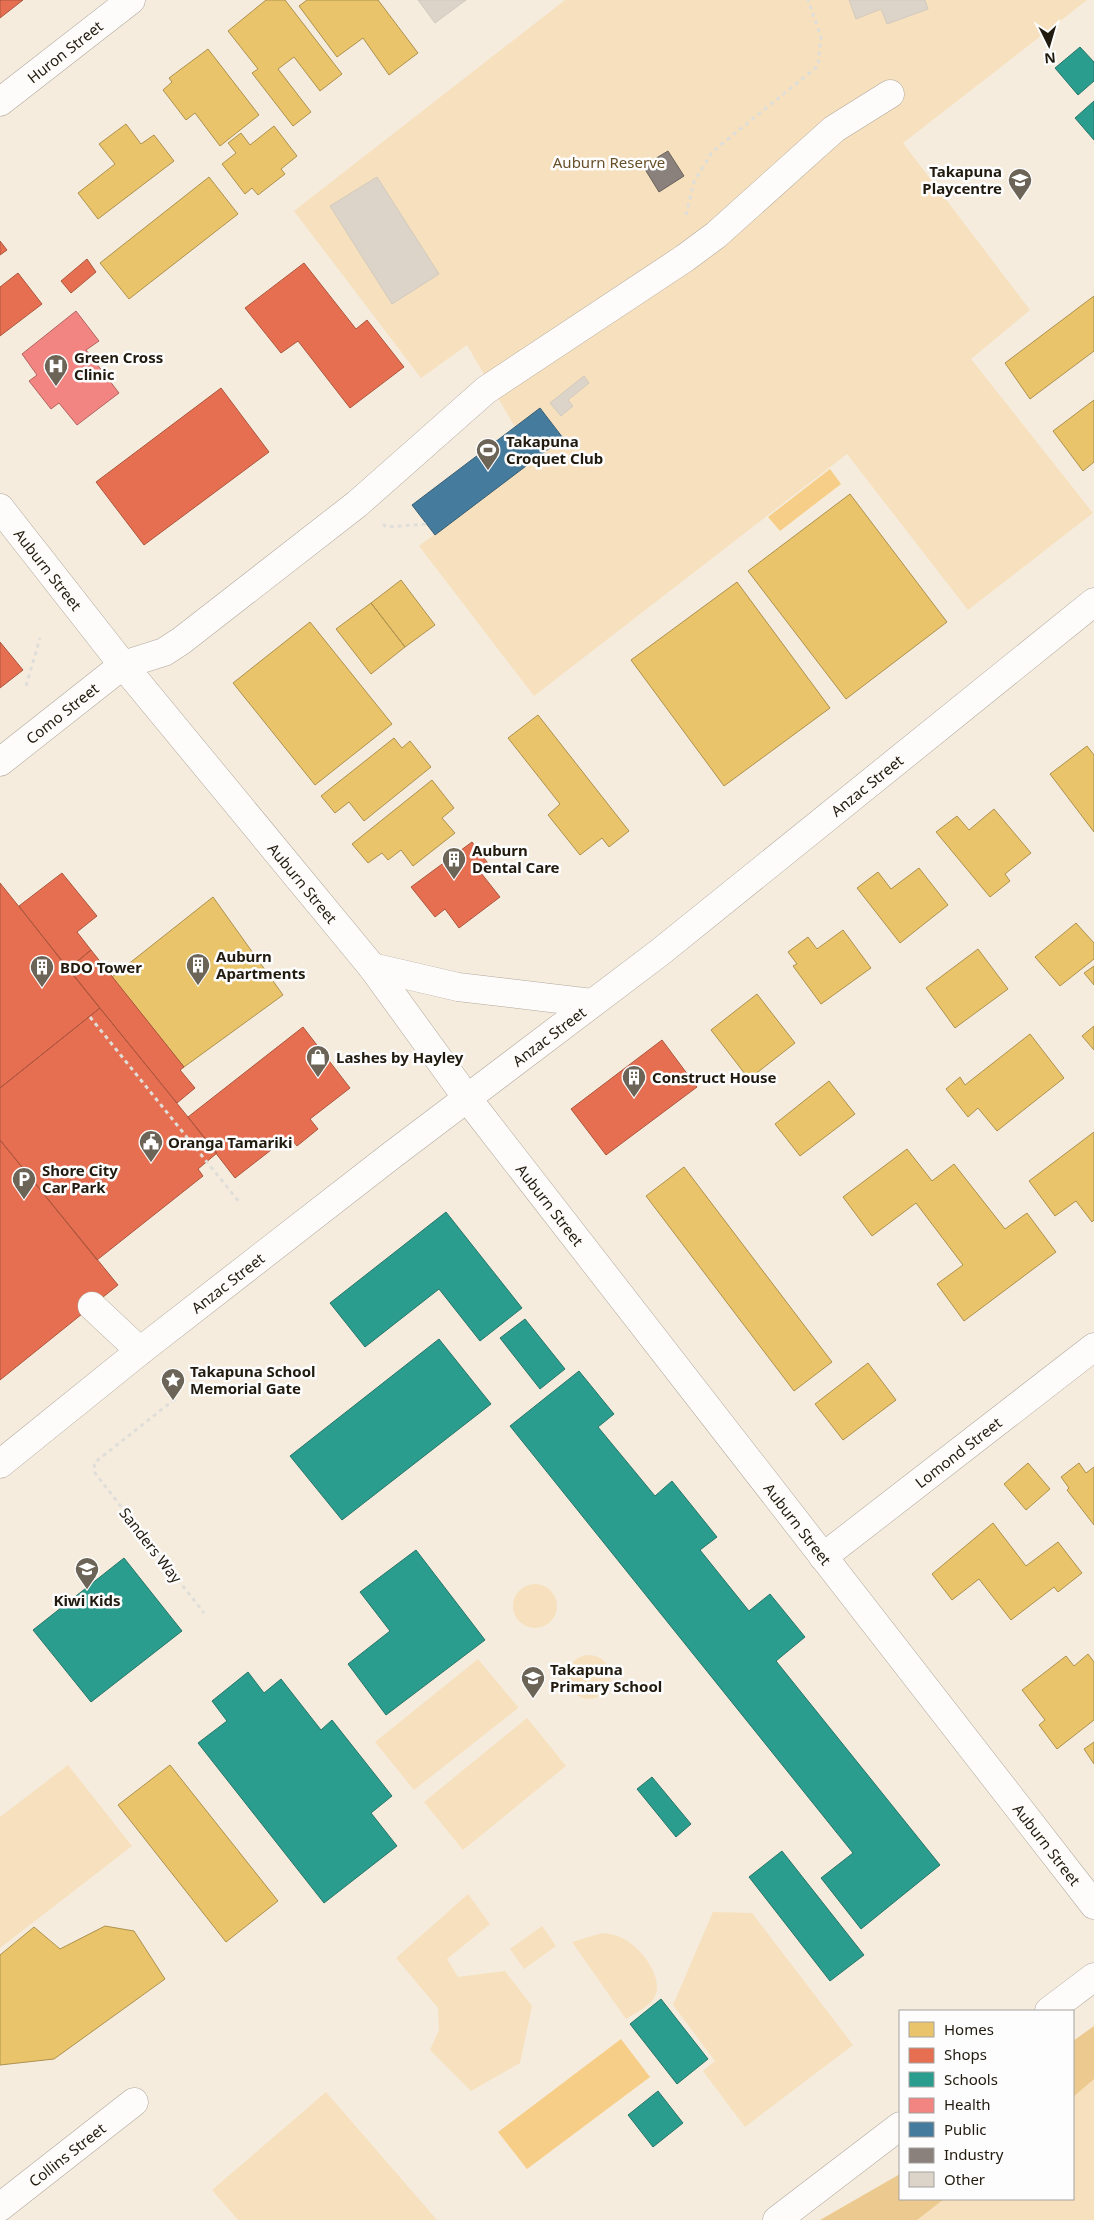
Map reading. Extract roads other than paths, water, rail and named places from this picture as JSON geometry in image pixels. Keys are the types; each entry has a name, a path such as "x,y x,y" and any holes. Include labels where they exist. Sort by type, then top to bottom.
{"main road":[{"name":"Huron Street","path":"0,102 131,0"},
{"name":"Como Street","path":"0,762 123,666 164,652 181,641 357,504 486,390 685,258 716,235 834,128 890,94"},
{"name":"Auburn Street","path":"0,508 123,666 372,967 467,1098 1094,1905"},
{"name":"Anzac Street","path":"0,1464 140,1351 467,1098 659,953 1094,602"},
{"path":"372,967 458,987 592,1003"},
{"path":"92,1306 140,1351"},
{"name":"Lomond Street","path":"823,1557 1094,1347"},
{"path":"1050,2010 1094,1977"},
{"name":"Collins Street","path":"0,2207 134,2102"},
{"path":"777,2220 899,2127"}],"place":[{"name":"Takapuna Playcentre","path":"1020,201"},
{"name":"Green Cross Clinic","path":"56,387"},
{"name":"Takapuna Croquet Club","path":"488,471"},
{"name":"Auburn Dental Care","path":"454,880"},
{"name":"Auburn Apartments","path":"198,986"},
{"name":"BDO Tower","path":"42,988"},
{"name":"Lashes by Hayley","path":"318,1078"},
{"name":"Construct House","path":"634,1098"},
{"name":"Oranga Tamariki","path":"151,1163"},
{"name":"Shore City Car Park","path":"24,1200"},
{"name":"Takapuna School Memorial Gate","path":"173,1401"},
{"name":"Kiwi Kids","path":"87,1590"},
{"name":"Takapuna Primary School","path":"533,1699"}],"park label":[{"name":"Auburn Reserve","path":"609,162"}]}
